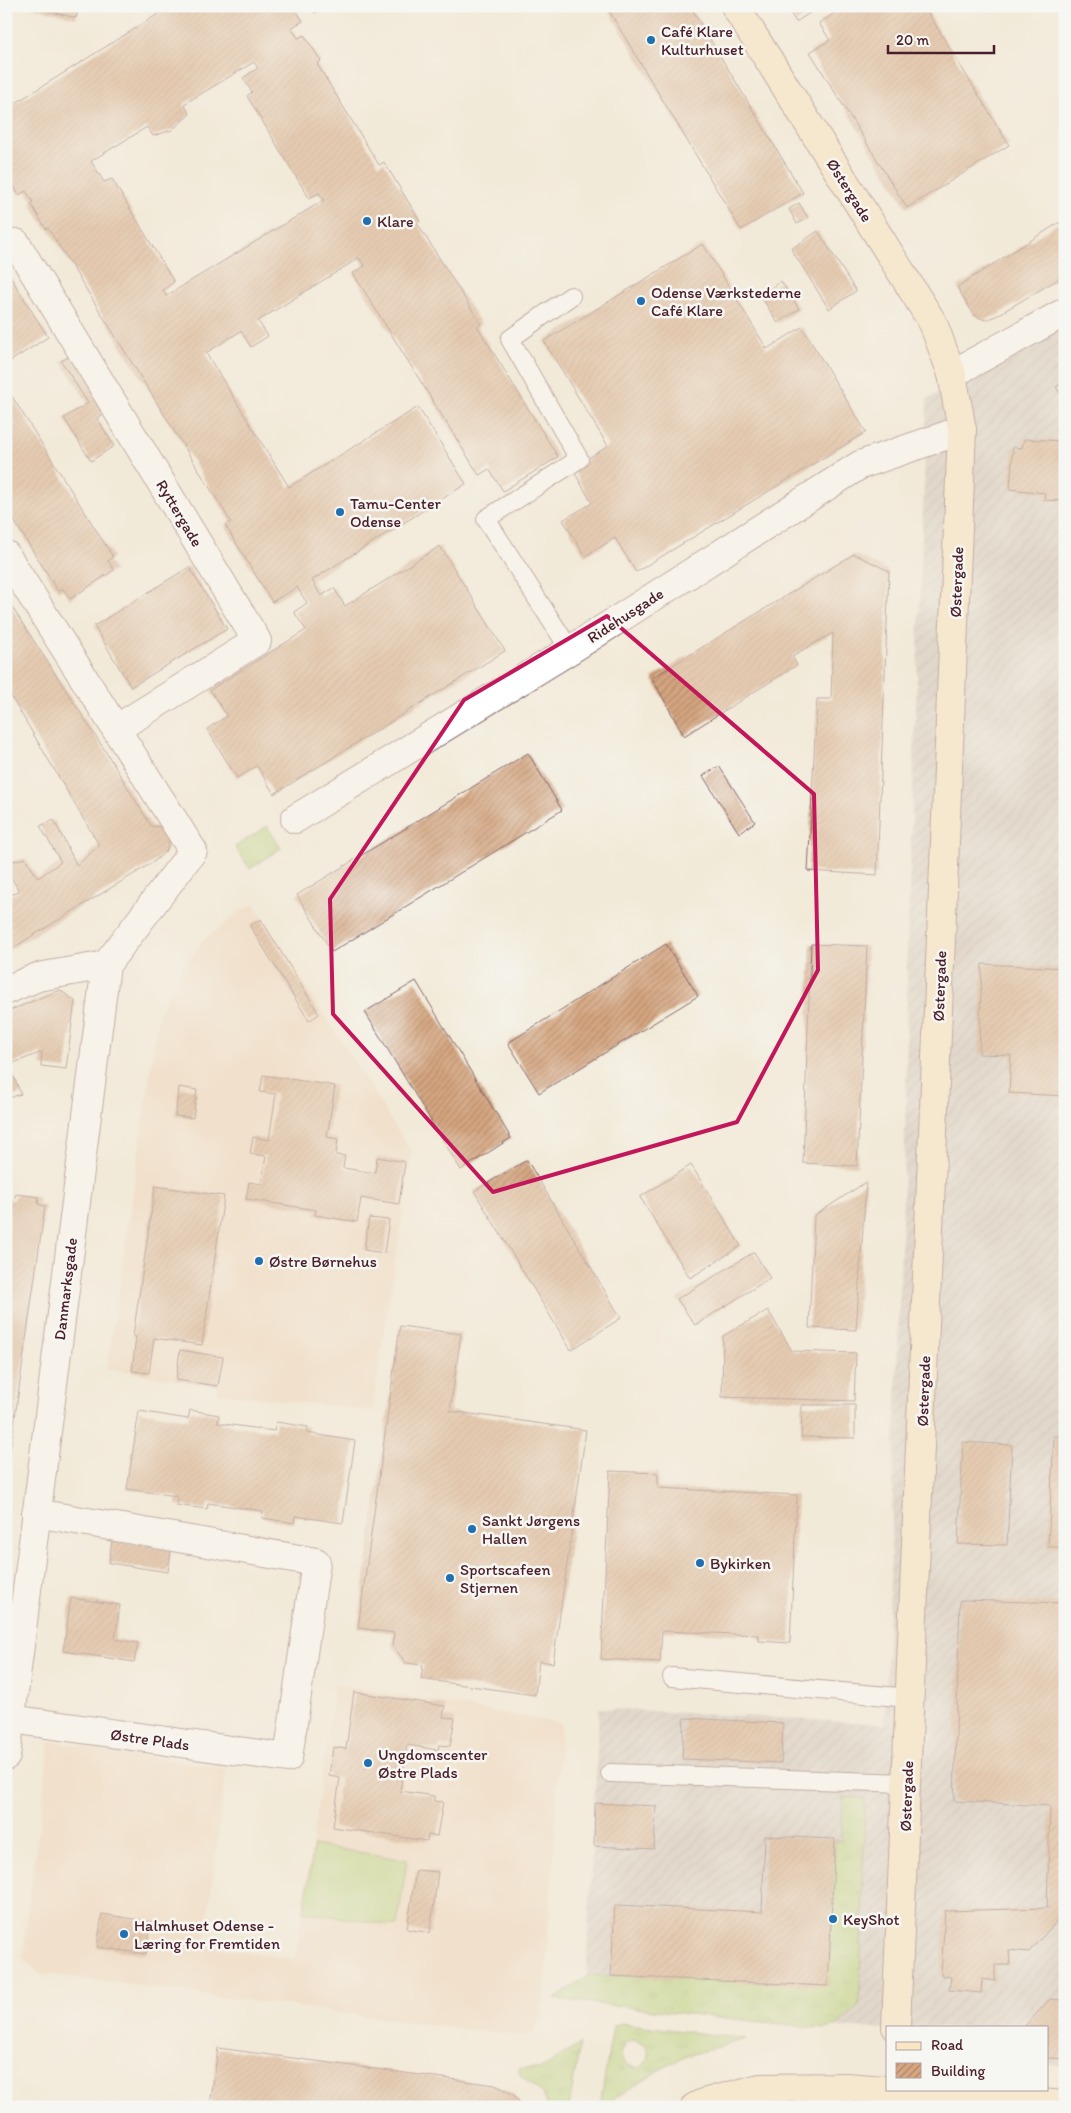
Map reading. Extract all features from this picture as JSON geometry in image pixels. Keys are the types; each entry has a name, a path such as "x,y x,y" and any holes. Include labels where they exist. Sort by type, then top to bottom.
{"street":[{"name":"Østergade","path":"735,6 933,323 952,374 962,430 896,2026"},
{"name":"Ryttergade","path":"16,243 257,641 116,729"},
{"path":"952,374 1065,312"},
{"name":"Ridehusgade","path":"295,819 570,650 860,465 962,430"},
{"path":"6,556 193,851 106,965 38,977 6,990"},
{"name":"Danmarksgade","path":"6,1756 106,965"},
{"name":"Østre Plads","path":"11,1719 288,1758 316,1562 36,1513"},
{"path":"695,2107 703,2102 760,2088 847,2087 894,2095 1065,2105"}],"lane":[{"path":"570,650 486,519 579,459 510,338 571,296"},
{"path":"672,1678 910,1698"},
{"path":"610,1773 907,1783"}],"highlighted area":[{"path":"607,616 814,794 818,970 737,1122 493,1192 333,1014 330,899 464,700"}],"shaded area":[{"path":"1065,325 1065,2066 1048,2064 1048,2026 886,2026 886,2029 810,2027 585,1997 599,1708 885,1724 906,1105 907,951 927,399"},
{"name":"Østre Børnehus","path":"254,904 412,1153 372,1411 217,1393 217,1386 107,1369 159,1012 180,971 202,942 241,910"},
{"path":"335,1685 561,1723 543,2018 530,2036 525,2037 39,1973 22,1958 50,1741 226,1769 204,1946 295,1959"}],"green space":[{"path":"267,826 281,848 250,869 235,847"},
{"path":"843,1797 865,1798 860,1988 858,2006 837,2025 825,2029 555,1999 588,1975 828,1984 835,1841 841,1841"},
{"path":"314,1845 407,1860 397,1926 304,1912"},
{"path":"620,2023 746,2039 689,2055 659,2070 603,2106 601,2099 613,2026","holes":["633,2040 645,2044 648,2051 645,2063 639,2068 626,2065 621,2054 623,2047"]},
{"path":"580,2044 569,2107 547,2107 542,2093 519,2074 519,2068 540,2069"}],"building":[{"path":"28,6 79,6 76,18"},
{"path":"171,6 293,6 303,21 291,28 298,38 304,35 321,61 317,64 379,165 384,162 420,221 417,223 481,324 477,326 558,457 503,491 489,469 479,475 353,273 365,266 359,258 258,321 268,336 251,347 241,331 206,353 289,487 418,407 466,484 312,580 321,596 334,588 345,606 440,546 505,651 274,794 257,766 237,778 207,729 227,716 210,690 306,630 294,612 307,603 297,587 272,602 225,525 231,522 48,228 46,229 31,204 33,202 26,191 19,195 6,174 6,109","holes":["254,62 258,68 243,78 252,92 247,96 309,198 319,193 324,200 166,296 163,290 174,282 112,179 104,182 91,161 147,127 153,136 172,130 190,114 184,104"]},
{"path":"311,6 326,6 315,13"},
{"path":"606,6 690,6 803,193 741,230"},
{"path":"786,6 820,6 796,22"},
{"path":"845,6 877,6 879,10 885,6 924,6 1009,145 907,208 810,52 830,40 819,23"},
{"path":"799,203 808,218 797,224 789,209"},
{"path":"1060,222 1065,230 1065,275 996,316 985,320 974,315 957,287"},
{"path":"818,231 856,291 829,309 791,249"},
{"path":"703,244 767,349 802,327 866,432 636,572 615,538 585,556 563,520 592,503 572,468 608,446 544,341"},
{"path":"6,270 48,337 6,364"},
{"path":"781,281 799,309 778,323 760,295"},
{"path":"74,354 109,410 97,418 114,446 91,461 64,418 88,403 61,361"},
{"path":"1065,381 1065,401 1056,387"},
{"path":"6,387 113,557 108,561 114,570 70,599 63,589 58,591 6,508"},
{"path":"1024,439 1065,441 1065,501 1044,500 1045,493 1010,489 1013,447 1022,448"},
{"path":"854,554 889,571 877,875 808,871 817,699 831,699 833,633 792,656 797,665 684,736 652,678"},
{"path":"189,567 227,629 131,687 94,626"},
{"path":"6,598 106,752 151,826 161,827 169,840 167,850 155,861 6,952 6,898 19,891 6,868 6,863 25,858 38,878 61,862 40,826 54,820 77,866 99,845 6,688"},
{"path":"528,753 562,810 332,952 297,895"},
{"path":"719,766 755,822 739,833 703,776"},
{"path":"261,919 319,1014 309,1021 250,926"},
{"path":"666,944 698,996 539,1093 508,1043"},
{"path":"811,944 867,946 857,1166 803,1163"},
{"path":"982,964 1065,968 1065,1096 1009,1093 1011,1055 979,1054"},
{"path":"416,981 511,1138 461,1170 365,1012"},
{"path":"60,990 75,1001 66,1069 41,1066 42,1052 6,1066 6,1012"},
{"path":"263,1075 335,1086 327,1137 338,1139 336,1155 345,1156 343,1168 375,1173 377,1157 405,1162 399,1204 361,1198 357,1222 315,1215 316,1210 246,1199 249,1182 261,1184 266,1156 250,1154 253,1137 269,1140 276,1094 260,1092"},
{"path":"14,1077 21,1094 6,1099 6,1079"},
{"path":"179,1087 197,1090 193,1118 175,1116"},
{"path":"527,1160 621,1318 571,1350 474,1191"},
{"path":"691,1165 741,1246 690,1278 640,1197"},
{"path":"866,1182 856,1330 809,1328 814,1216"},
{"path":"155,1186 224,1196 202,1345 154,1338 149,1373 132,1371 136,1337 133,1336"},
{"path":"16,1194 39,1197 38,1204 45,1206 7,1473 6,1199 14,1200"},
{"path":"369,1218 389,1220 384,1253 364,1250"},
{"path":"754,1252 770,1278 695,1325 677,1299"},
{"path":"768,1310 792,1351 856,1353 854,1401 722,1397 723,1336"},
{"name":"Sankt Jørgens Hallen","path":"400,1326 461,1334 450,1411 586,1430 553,1663 539,1661 535,1695 421,1679 423,1665 406,1663 392,1645 394,1633 358,1628"},
{"path":"180,1350 223,1357 218,1386 176,1380"},
{"path":"802,1405 855,1405 855,1438 801,1437"},
{"path":"190,1410 219,1415 218,1423 274,1431 276,1422 308,1427 307,1433 355,1441 343,1523 295,1516 294,1523 262,1518 263,1511 208,1503 207,1509 176,1505 177,1496 127,1489 139,1411 188,1419"},
{"path":"1054,1436 1065,1436 1065,1547 1048,1547"},
{"path":"963,1442 1012,1445 1007,1545 958,1544"},
{"name":"Bykirken","path":"610,1471 658,1473 658,1488 797,1495 790,1643 759,1641 759,1635 662,1631 660,1662 601,1659"},
{"path":"112,1540 171,1549 168,1572 109,1563"},
{"path":"71,1598 120,1605 115,1639 138,1643 134,1662 63,1651"},
{"path":"960,1600 1065,1603 1065,1912 1029,1952 1009,1950 1010,1965 995,1965 995,1981 982,1979 981,1993 949,1990 951,1977 941,1976 945,1911 1047,1908 1050,1806 954,1801"},
{"name":"Ungdomscenter Østre Plads","path":"354,1692 445,1706 443,1717 455,1718 450,1746 439,1745 438,1750 407,1745 400,1791 434,1796 434,1801 443,1802 437,1836 428,1835 427,1841 333,1827 340,1778 329,1776 333,1747 346,1749"},
{"path":"684,1718 783,1723 781,1763 682,1759"},
{"path":"595,1803 656,1806 654,1849 594,1846"},
{"path":"765,1836 835,1839 828,1986 611,1976 615,1905 762,1912"},
{"path":"416,1870 438,1872 430,1933 407,1929"},
{"name":"Halmhuset Odense - Læring for Fremtiden","path":"102,1914 152,1922 146,1954 97,1947"},
{"path":"1050,1999 1065,2000 1065,2059 1048,2058 1048,2026 1025,2026"},
{"path":"218,2048 495,2085 513,2094 523,2107 210,2107"}],"place":[{"name":"Café Klare Kulturhuset","path":"651,40"},
{"name":"Klare","path":"367,221"},
{"name":"Odense Værkstederne Café Klare","path":"641,301"},
{"name":"Tamu-Center Odense","path":"340,512"},
{"name":"Østre Børnehus","path":"259,1261"},
{"name":"Sankt Jørgens Hallen","path":"472,1529"},
{"name":"Bykirken","path":"700,1563"},
{"name":"Sportscafeen Stjernen","path":"450,1578"},
{"name":"Ungdomscenter Østre Plads","path":"368,1763"},
{"name":"KeyShot","path":"833,1919"},
{"name":"Halmhuset Odense - Læring for Fremtiden","path":"124,1934"}]}
